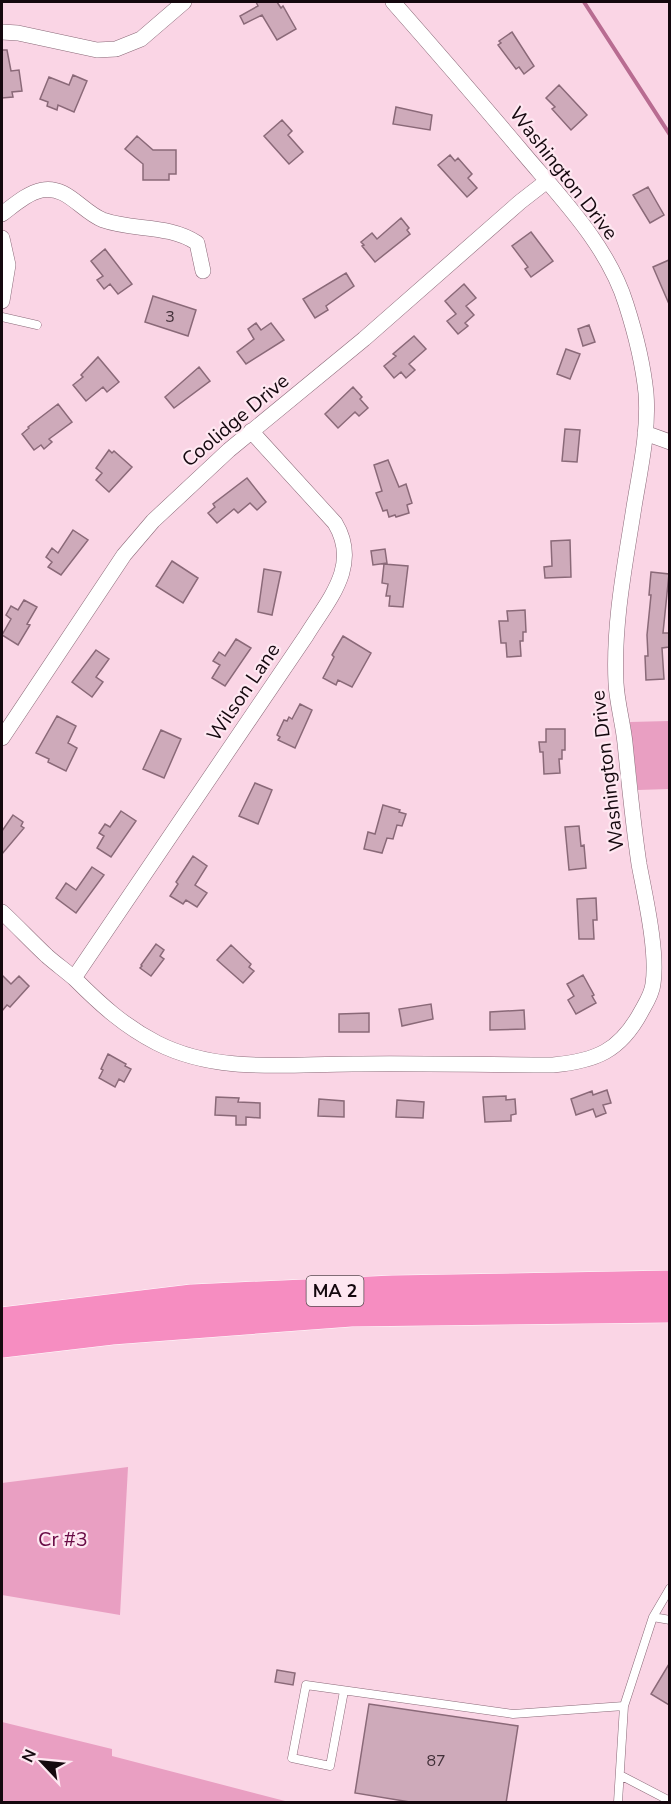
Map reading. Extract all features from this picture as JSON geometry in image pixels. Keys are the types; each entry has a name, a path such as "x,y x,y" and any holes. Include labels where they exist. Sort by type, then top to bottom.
{"highway":[{"name":"MA 2","path":"2,1321 192,1298 393,1289 669,1284"},
{"name":"MA 2","path":"2,1344 112,1331 351,1313 669,1309"}],"street":[{"path":"2,32 18,33 97,50 116,49 141,39 184,2"},
{"name":"Washington Drive","path":"2,912 97,1002 140,1034 175,1051 209,1062 249,1066 553,1065 571,1063 607,1052 619,1042 632,1028 649,998 654,983 650,923 631,816 616,684 617,626 621,588 644,453 645,433 646,392 626,303 615,274 591,237 547,181 393,2"},
{"name":"Coolidge Drive","path":"2,738 103,586 142,532 229,450 364,339 547,181"},
{"path":"2,214 21,200 42,190 60,192 100,219 118,225 184,235 196,243 203,271"},
{"path":"2,238 8,265 2,301"},
{"name":"Wilson Lane","path":"74,978 306,636 345,567 343,537 334,523 251,432"},
{"path":"645,433 669,442"}],"lane":[{"path":"2,317 37,325"},
{"path":"618,1803 624,1706 652,1617 669,1588"},
{"path":"652,1617 669,1620"},
{"path":"344,1691 330,1766 292,1758 306,1685 513,1714 624,1706"},
{"path":"620,1775 669,1801"}],"green space":[{"path":"669,721 669,789 638,790 630,722"},
{"name":"Cr #3","path":"128,1467 120,1615 2,1595 2,1483"},
{"path":"2,1722 112,1749 112,1756 289,1802 2,1802"}],"building":[{"path":"256,2 277,2 281,8 283,6 296,29 277,40 262,15 244,24 240,16 258,6"},
{"path":"512,32 534,66 524,74 519,67 516,69 498,45 501,43 499,41"},
{"path":"2,50 7,50 11,71 19,70 22,91 12,92 13,97 2,98"},
{"path":"73,75 87,81 74,112 58,105 57,110 47,106 48,102 40,99 49,77 69,85"},
{"path":"559,85 587,115 571,130 552,109 555,107 546,98"},
{"path":"396,107 432,115 430,130 393,124"},
{"path":"282,120 292,131 288,135 303,152 289,164 264,136"},
{"path":"137,136 153,150 176,150 176,174 169,174 169,180 143,180 143,164 125,149"},
{"path":"450,155 455,161 458,158 472,174 468,178 477,188 467,197 438,165"},
{"path":"648,187 664,215 650,223 633,195"},
{"path":"401,218 409,228 407,230 410,234 375,262 361,242 372,233 377,239"},
{"path":"531,232 553,261 531,277 525,269 528,267 512,246"},
{"path":"105,249 132,284 118,294 110,284 104,289 97,280 103,276 91,261"},
{"path":"669,260 669,304 653,267"},
{"path":"346,273 354,286 326,306 328,310 315,318 303,299"},
{"path":"464,284 476,298 466,306 474,315 465,323 468,326 458,334 447,321 456,314 445,301"},
{"path":"153,296 196,310 188,336 145,322"},
{"path":"256,323 261,330 271,323 284,340 246,364 237,352 254,339 248,329"},
{"path":"589,325 595,342 583,346 578,329"},
{"path":"414,336 426,349 409,364 415,370 406,378 401,372 394,378 384,366 396,356 393,354"},
{"path":"566,349 580,354 570,379 557,374"},
{"path":"98,357 119,382 107,392 103,387 86,401 73,385 83,377 81,375"},
{"path":"199,367 210,381 174,408 165,397"},
{"path":"353,387 368,408 359,416 355,412 338,428 325,414"},
{"path":"58,404 72,422 49,439 52,442 44,449 41,445 34,450 22,434"},
{"path":"565,429 580,430 577,462 562,461"},
{"path":"109,450 112,453 114,451 132,467 109,492 96,480 102,473 96,468"},
{"path":"388,460 399,487 406,484 412,503 407,505 409,513 396,517 395,515 389,517 387,510 383,511 376,493 382,491 374,465"},
{"path":"247,478 266,502 257,510 250,503 238,513 234,509 217,523 208,513 215,507 213,504"},
{"path":"73,530 88,540 61,575 48,567 52,562 46,557 52,548 58,553"},
{"path":"570,540 571,577 545,578 544,567 552,566 551,541"},
{"path":"385,549 387,563 373,565 371,551"},
{"path":"172,561 198,578 183,603 156,586"},
{"path":"384,564 408,566 403,607 389,606 390,596 386,596 388,584 382,583"},
{"path":"264,569 281,572 272,615 258,612"},
{"path":"651,572 669,574 663,633 669,633 669,647 662,648 664,679 646,680 645,656 648,656"},
{"path":"24,600 37,607 18,645 2,635 11,619 6,615 11,606 18,610"},
{"path":"525,610 526,632 523,632 523,641 520,641 521,656 507,657 506,643 501,643 499,621 508,621 507,611"},
{"path":"343,636 371,653 352,687 338,680 336,685 323,678"},
{"path":"236,639 251,648 225,686 212,678 220,665 213,661 219,652 225,656"},
{"path":"96,650 109,659 96,677 103,682 92,697 72,682"},
{"path":"300,704 312,710 295,748 278,740 280,737 277,735 284,720 287,721 289,717 292,719"},
{"path":"57,716 76,726 68,743 77,748 66,771 36,753"},
{"path":"546,729 565,729 565,750 562,750 562,759 559,759 560,773 544,774 543,752 540,752 539,742 546,742"},
{"path":"161,730 181,739 164,778 143,769"},
{"path":"255,783 272,790 258,824 239,816"},
{"path":"383,805 406,814 402,826 397,825 393,839 387,838 382,853 364,849 368,832 375,834"},
{"path":"121,811 136,821 111,857 97,848 104,836 99,833 105,824 110,827"},
{"path":"13,815 23,822 21,826 24,828 2,854 2,831"},
{"path":"579,826 581,846 584,845 586,868 569,870 565,827"},
{"path":"193,856 207,866 195,885 207,893 197,907 186,900 183,904 170,896"},
{"path":"92,867 104,875 76,913 56,898 66,883 76,890"},
{"path":"596,898 597,920 593,920 594,939 579,939 577,899"},
{"path":"156,944 164,950 160,956 164,959 151,976 140,968"},
{"path":"231,945 251,964 249,967 254,971 243,983 217,960"},
{"path":"2,975 11,984 19,976 29,986 10,1007 7,1005 2,1011"},
{"path":"583,975 596,1003 576,1014 568,1000 574,996 567,984"},
{"path":"431,1004 433,1019 402,1026 399,1009"},
{"path":"524,1010 525,1029 490,1030 490,1012"},
{"path":"369,1013 369,1032 339,1032 339,1014"},
{"path":"108,1054 131,1069 124,1082 119,1079 115,1087 99,1078"},
{"path":"607,1090 611,1103 603,1105 606,1113 596,1117 593,1109 576,1115 571,1099 592,1091 593,1095"},
{"path":"506,1096 506,1100 515,1099 516,1114 511,1115 511,1121 485,1122 483,1097"},
{"path":"216,1097 239,1098 238,1102 260,1103 260,1118 246,1117 246,1125 236,1125 236,1116 215,1115"},
{"path":"319,1099 344,1101 344,1117 318,1116"},
{"path":"397,1100 424,1102 423,1118 396,1117"},
{"path":"669,1664 669,1705 651,1694"},
{"path":"277,1670 295,1673 293,1685 275,1682"},
{"path":"369,1704 518,1726 506,1803 416,1803 355,1793"}],"waterway":[{"path":"584,2 670,135"}]}
